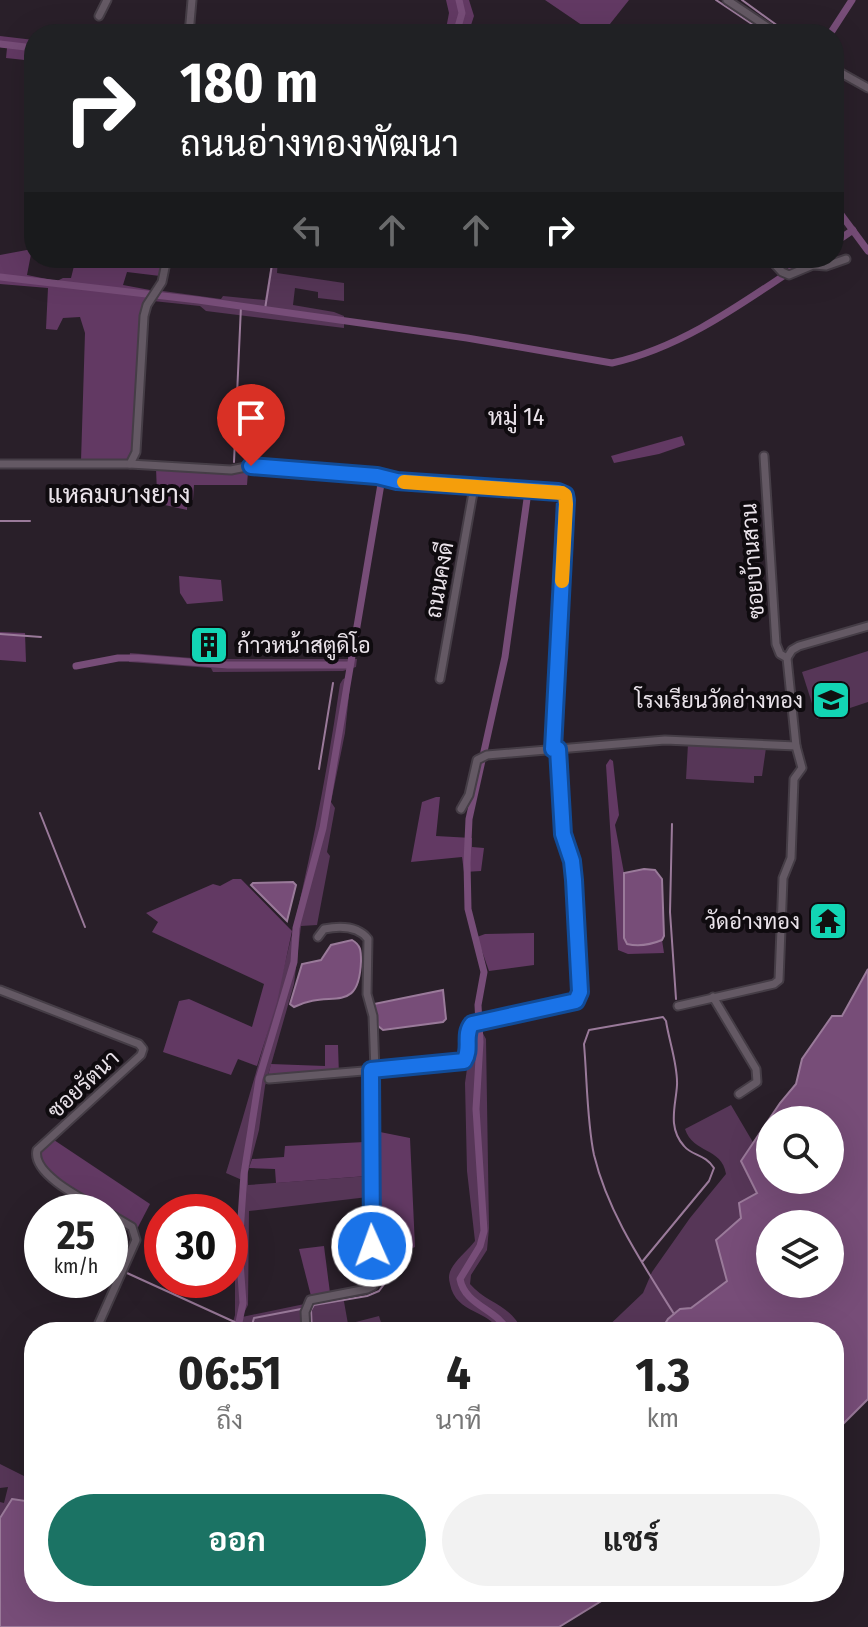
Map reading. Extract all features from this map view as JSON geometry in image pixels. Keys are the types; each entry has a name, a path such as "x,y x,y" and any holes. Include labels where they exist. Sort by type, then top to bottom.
{"street":[{"path":"99,16 107,0"},
{"path":"190,24 192,0"},
{"path":"727,0 763,24"},
{"path":"844,75 868,88"},
{"path":"130,464 136,452 144,316 159,290 164,268"},
{"path":"780,268 786,274 804,268"},
{"name":"ซอยบ้านสวน","path":"713,997 774,984 779,980 783,878 791,858 794,779 802,768 796,746 787,658 780,654 776,644 764,456"},
{"path":"0,464 130,464 231,470 251,466 287,467 377,476 397,481 558,492 565,495 555,749 563,834 573,870 580,992 576,1001 478,1021 469,1027 464,1061 269,1079"},
{"name":"ถนนคงดี","path":"440,679 474,487"},
{"path":"787,658 799,646 868,626"},
{"path":"461,809 469,795 474,768 484,756 663,740 796,746"},
{"path":"306,1322 305,1312 310,1300 367,1289 373,1286 374,1281 370,1173 373,1016 367,994 368,939 357,930 342,928 324,929 318,937"},
{"name":"ซอยรัตนา","path":"0,990 139,1044 143,1049 141,1055 37,1150 35,1155 39,1166 51,1178 77,1194"},
{"path":"678,1006 713,997 756,1069 757,1082 739,1094"},
{"name":"ซอยรัตนา","path":"128,1225 132,1227 136,1240 128,1258"},
{"name":"ซอยรัตนา","path":"99,1322 110,1298"}],"shaded area":[{"path":"446,0 469,0 474,16 471,24 447,24 449,13"},
{"path":"545,0 629,0 610,24 580,24"},
{"path":"0,36 24,39 24,60 6,58 7,48 0,47"},
{"path":"24,250 27,275 57,281 71,278 74,268 161,268 160,276 127,272 123,285 150,290 139,327 131,458 126,461 81,461 85,333 80,317 63,318 57,330 46,329 48,288 0,284 0,255"},
{"path":"270,268 277,268 277,273 344,283 344,301 318,298 318,292 295,288 293,305 344,316 344,328 206,311 200,306 153,301 160,291 221,299 223,296 265,300"},
{"path":"682,436 685,445 659,454 614,463 611,456"},
{"path":"156,468 256,469 248,472 247,485 194,485 193,500 187,501 187,510 165,505 165,494 157,494"},
{"path":"179,576 221,580 223,601 187,604 180,593"},
{"path":"0,632 25,633 26,662 0,660"},
{"path":"868,651 868,702 817,719 802,672"},
{"path":"130,653 205,659 357,659 356,667 343,671 213,672 211,668 129,662"},
{"path":"351,676 345,733 331,802 335,808 327,852 330,856 317,925 301,926 294,984 265,1086 248,1185 368,1176 368,1197 249,1211 248,1305 242,1317 343,1296 348,1322 233,1322 235,1298 248,1298 248,1194 241,1194 242,1180 226,1173 262,1053 293,931 319,808 340,684"},
{"path":"688,744 766,748 762,776 754,776 754,783 686,779"},
{"path":"610,759 613,761 619,815 615,825 624,873 624,938 628,944 637,945 662,940 664,953 628,954 618,950 606,765"},
{"path":"440,797 436,836 472,838 472,847 484,848 481,871 464,872 462,857 411,862 422,802"},
{"path":"655,870 662,879 664,936 662,940 649,944 627,944 624,938 624,873"},
{"path":"233,879 241,879 292,931 277,1002 257,1066 238,1059 231,1075 163,1052 179,1001 189,999 252,1027 264,984 152,932 158,922 146,913 213,884 220,886"},
{"path":"293,882 296,885 287,921 251,885 253,883"},
{"path":"534,933 534,965 489,971 477,937 485,934"},
{"path":"352,940 359,946 361,954 355,989 340,998 307,1002 294,1007 290,1004 302,964 321,960 331,945"},
{"path":"868,969 868,1399 844,1423 844,1322 666,1322 680,1309 691,1308 727,1281 716,1240 741,1218 739,1203 756,1194 844,1194 844,1106 778,1106 796,1084 802,1059 832,1016 842,1016"},
{"path":"443,990 446,1019 443,1022 383,1030 378,1026 374,1004"},
{"path":"480,1028 486,1039 489,1228 487,1250 471,1275 470,1284 517,1322 492,1322 466,1307 453,1294 449,1281 453,1266 475,1241 467,1171 465,1083 472,1033"},
{"path":"325,1045 338,1045 339,1076 303,1080 282,1078 280,1083 266,1084 271,1064 325,1066"},
{"path":"731,1105 754,1144 741,1161 756,1194 741,1218 727,1281 666,1322 613,1322 643,1293 652,1272 726,1174 719,1159 689,1137 685,1129"},
{"path":"380,1132 410,1138 415,1247 371,1278 367,1176 276,1183 275,1169 249,1168 252,1159 284,1157 285,1146 365,1142 367,1135"},
{"path":"756,1139 756,1191 741,1161"},
{"path":"54,1140 144,1200 144,1216 137,1229 128,1223 128,1194 82,1194 53,1176 42,1165 40,1154"},
{"path":"324,1246 330,1293 311,1296 299,1249"},
{"path":"379,1316 381,1322 356,1322"},
{"path":"0,1464 24,1476 24,1514 12,1500 0,1518 0,1502 4,1503 8,1487 0,1488"},
{"path":"12,1499 24,1501 24,1602 600,1602 559,1627 0,1627 0,1518"}],"waterway":[{"path":"459,0 462,13 459,24"},
{"path":"716,0 752,24"},
{"path":"742,0 775,24"},
{"path":"836,24 852,0"},
{"path":"0,44 24,47"},
{"path":"844,219 868,251"},
{"path":"844,236 853,230"},
{"path":"265,309 271,268"},
{"path":"0,277 198,300 467,338 612,363 639,356 690,334 795,268"},
{"path":"234,462 241,306"},
{"path":"239,1322 243,1303 239,1248 244,1174 259,1079 294,962 296,928 323,828 381,484"},
{"path":"501,1322 468,1295 460,1279 480,1246 484,1231 476,1109 480,1042 478,1005 484,972 468,909 467,863 469,819 505,657 527,499"},
{"path":"0,521 30,521"},
{"path":"0,634 41,637"},
{"path":"76,666 118,658 228,665 349,665"},
{"path":"319,769 333,683"},
{"path":"40,813 85,927"},
{"path":"672,824 670,912 676,999"},
{"path":"642,1262 709,1181 714,1168 707,1160 687,1149 676,1131 676,1069 663,1017 589,1030 584,1044 590,1129 600,1176 628,1238 650,1276 674,1314"},
{"path":"312,1322 314,1305 379,1291 403,1259"},
{"path":"128,1273 235,1322"},
{"path":"253,1322 254,1318 301,1309 301,1322"}],"slow traffic":[{"path":"404,482 562,493 566,504 562,581"}],"place":[{"name":"ก้าวหน้าสตูดิโอ","path":"209,645"},
{"name":"โรงเรียนวัดอ่างทอง","path":"831,700"},
{"name":"วัดอ่างทอง","path":"828,921"}],"district":[{"name":"หมู่ 14","path":"516,417"},
{"name":"แหลมบางยาง","path":"119,494"}],"route":[{"path":"251,466 377,476 397,481 558,492 565,495 566,500 553,749 558,749 563,834 572,861 574,880 579,996 576,1001 472,1024 467,1032 468,1052 464,1061 371,1070 372,1246"}]}
